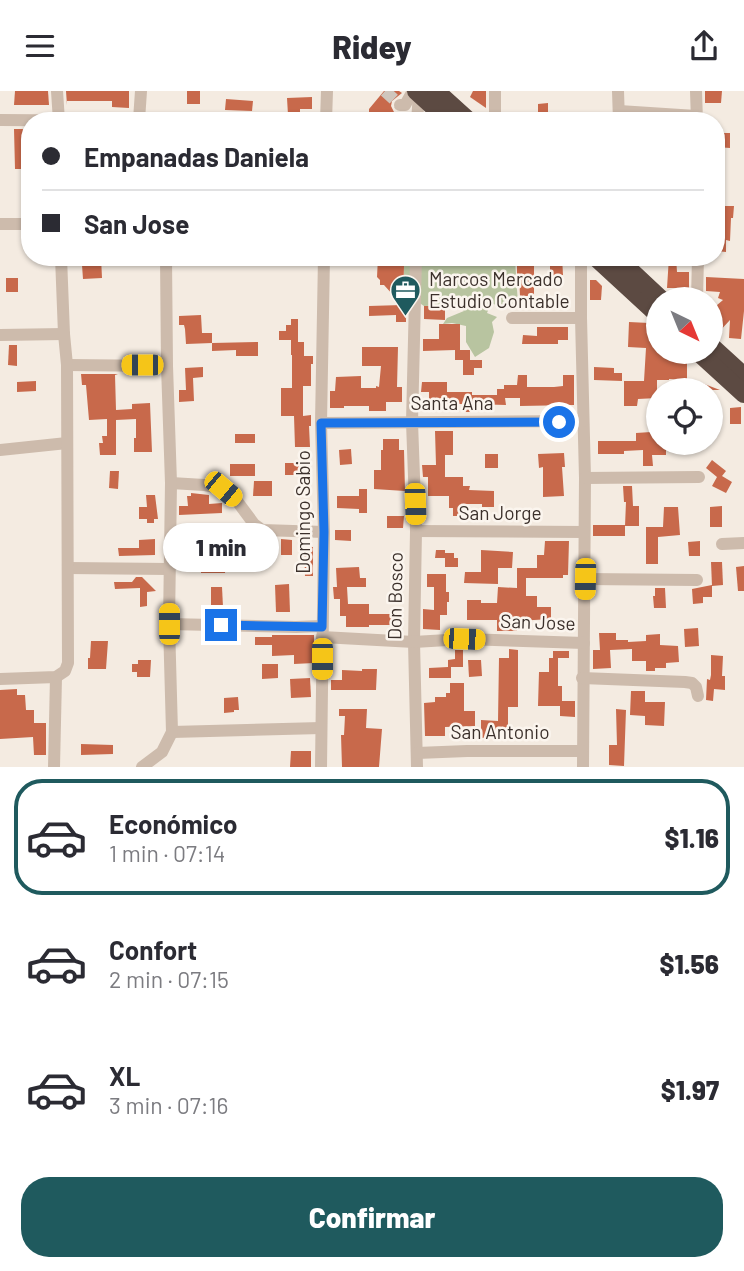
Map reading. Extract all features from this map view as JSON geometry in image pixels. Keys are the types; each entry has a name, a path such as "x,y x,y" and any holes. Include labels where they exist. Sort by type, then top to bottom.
{"highway":[{"path":"421,92 440,112"},
{"path":"421,92 454,112"},
{"path":"613,266 646,302"},
{"path":"616,266 646,288"},
{"path":"723,357 744,376"},
{"path":"711,364 744,394"}],"street":[{"path":"57,91 59,112"},
{"path":"141,91 141,112"},
{"path":"327,91 327,112"},
{"path":"495,91 495,112"},
{"path":"618,91 619,112"},
{"path":"696,91 696,112"},
{"path":"400,106 421,92"},
{"path":"418,112 421,92"},
{"path":"0,120 21,120"},
{"path":"0,224 21,224"},
{"path":"0,679 56,677 65,671 68,663 67,365 61,266"},
{"path":"142,767 162,752 172,732 169,624 171,483 166,266"},
{"name":"Domingo Sabio","path":"321,767 324,266"},
{"name":"Don Bosco","path":"416,266 412,422 416,531 414,642 417,767"},
{"path":"581,266 585,478 583,767"},
{"path":"697,287 698,266"},
{"path":"512,318 581,318"},
{"path":"0,335 64,334"},
{"path":"67,365 167,366"},
{"name":"Santa Ana","path":"321,423 583,421"},
{"path":"0,450 67,443"},
{"path":"585,478 699,477"},
{"path":"171,483 223,489 262,530 324,532"},
{"name":"San Jorge","path":"416,531 584,532"},
{"path":"722,544 744,543"},
{"path":"68,568 169,569"},
{"path":"585,579 697,580"},
{"name":"San Jose","path":"169,624 296,627 414,642 464,639 584,643"},
{"path":"54,767 56,677"},
{"path":"582,678 692,683 698,696"},
{"path":"172,732 321,728"},
{"name":"San Antonio","path":"417,753 582,751"}],"green space":[{"path":"394,266 515,266 518,304 513,308 493,304 489,308 487,313 497,317 492,322 494,332 489,348 475,357 466,342 466,326 443,324 447,318 464,311 458,305 424,306 418,302 410,278 404,285 404,267"}],"building":[{"path":"15,91 48,91 49,105 14,105"},
{"path":"66,91 129,91 129,108 112,107 112,101 67,101 67,105"},
{"path":"187,91 200,91 200,104 187,104"},
{"path":"384,91 402,93 392,101 394,112 369,112"},
{"path":"473,91 486,91 486,108 470,97"},
{"path":"705,91 722,91 721,103 705,103"},
{"path":"312,97 312,109 288,112 287,98"},
{"path":"226,99 253,101 252,111 225,110"},
{"path":"548,103 548,112 538,112 538,104"},
{"path":"14,129 21,129 21,169 15,169"},
{"path":"725,133 730,133 730,148 725,148"},
{"path":"725,206 734,206 730,241 726,240 726,252"},
{"path":"82,266 101,266 102,278 83,279"},
{"path":"378,266 404,266 403,306 406,306 406,322 396,322 396,315 369,316 369,306 402,305 384,285 380,285"},
{"path":"517,266 534,266 534,296 520,296"},
{"path":"550,266 562,266 563,275 550,276"},
{"path":"668,266 677,266 677,272 689,272 689,287 667,287"},
{"path":"706,277 744,279 741,339 729,338 730,320 723,328 723,287 706,287"},
{"path":"6,278 18,278 18,292 6,292"},
{"path":"590,280 596,280 602,286 601,300 590,300"},
{"path":"424,306 445,306 445,320 424,319"},
{"path":"201,315 202,333 212,333 212,343 186,344 184,325 179,325 179,316"},
{"path":"291,319 298,319 298,342 304,342 304,356 313,356 311,386 303,386 303,416 311,415 310,447 295,447 294,416 281,416 281,388 292,388 292,355 291,340 279,340 279,331 286,331 286,325 291,325"},
{"path":"629,322 646,323 646,348 628,347"},
{"path":"439,324 460,324 460,350 470,350 470,360 455,360 455,350 423,351 423,339 439,339"},
{"path":"537,327 568,327 568,340 558,340 558,344 522,344 523,335 537,336"},
{"path":"258,342 258,356 236,356 236,350 212,351 212,343"},
{"path":"9,345 17,345 17,366 8,365"},
{"path":"362,347 398,347 397,387 402,387 402,402 386,402 386,411 369,411 369,406 330,408 330,391 335,391 336,377 361,376 361,388 379,387 381,366 362,366"},
{"path":"646,348 646,364 687,364 687,378 646,378 646,399 638,399 637,406 624,406 624,381 644,381"},
{"path":"463,360 482,360 482,368 474,368 474,375 463,375"},
{"path":"203,367 203,377 193,378 194,401 179,402 179,390 186,390 185,368"},
{"path":"594,367 614,368 614,373 622,373 622,381 594,380"},
{"path":"81,374 118,374 115,375 116,410 132,409 132,404 150,403 152,452 134,452 136,419 116,420 116,455 100,455 99,443 103,443 102,436 107,436 107,419 89,420 86,385 82,385"},
{"path":"518,375 527,375 527,387 554,387 563,386 563,375 574,375 574,405 520,406 520,398 505,398 506,405 472,404 471,412 464,412 464,404 429,404 429,392 421,392 422,382 447,382 447,392 497,395 497,389 504,389 504,385 517,385"},
{"path":"36,381 36,391 17,392 17,382"},
{"path":"741,407 741,424 730,424 730,408"},
{"path":"435,431 453,431 453,455 445,455 445,477 463,477 463,486 470,486 469,490 494,491 494,507 463,504 463,516 453,516 453,508 449,508 449,496 428,496 428,477 423,477 422,465 436,465"},
{"path":"646,432 646,455 652,455 653,466 643,466 643,450 624,451 624,454 598,454 598,441 636,441 636,433"},
{"path":"235,434 255,434 255,443 235,443"},
{"path":"383,439 399,439 399,450 404,450 405,491 374,489 374,470 381,470"},
{"path":"351,449 352,464 340,465 339,450"},
{"path":"564,453 564,496 543,497 543,467 539,468 538,454"},
{"path":"485,454 498,454 498,468 485,468"},
{"path":"712,460 726,471 722,476 732,482 726,493 712,486 717,477 706,468"},
{"path":"285,463 304,463 303,475 285,475"},
{"path":"230,464 255,464 255,476 230,476"},
{"path":"110,471 119,471 118,489 109,488"},
{"path":"254,481 272,481 272,496 253,496"},
{"path":"623,486 632,486 633,506 639,506 639,526 625,526 626,502"},
{"path":"359,489 367,489 367,513 359,513 359,509 337,508 337,496 359,496"},
{"path":"191,493 209,495 209,504 222,503 222,513 179,515 179,506 188,506 187,496 191,496"},
{"path":"146,495 155,495 158,519 154,519 154,523 139,519 139,507 147,507"},
{"path":"722,506 722,527 710,527 710,507"},
{"path":"664,507 678,507 680,535 658,537 658,564 646,564 646,527 663,527"},
{"path":"387,516 404,516 403,528 387,528"},
{"path":"593,525 625,525 625,536 593,536"},
{"path":"335,530 351,530 351,541 335,540"},
{"path":"186,538 201,538 201,551 186,551"},
{"path":"155,539 155,555 119,556 118,548 139,548 139,540"},
{"path":"281,539 292,540 292,555 281,555"},
{"path":"545,541 569,541 568,575 563,575 563,578 526,578 526,596 537,596 537,607 551,607 551,619 517,621 517,631 497,631 497,620 467,620 467,600 497,603 498,587 517,588 517,568 537,568 537,555 544,555"},
{"path":"700,541 700,556 689,556 688,542"},
{"path":"304,547 313,547 313,576 305,576"},
{"path":"436,550 454,553 454,558 458,558 458,567 445,567 445,558 435,558"},
{"path":"481,550 513,552 512,568 498,568 498,584 464,583 465,572 481,572"},
{"path":"222,554 240,554 240,562 226,563 225,573 201,573 201,560 222,560"},
{"path":"711,562 722,562 723,585 712,586"},
{"path":"744,566 744,591 738,591 736,567"},
{"path":"359,567 360,578 366,578 366,587 347,587 348,604 369,604 369,614 393,614 393,625 346,627 346,616 340,616 340,599 334,599 333,587 337,587 336,568"},
{"path":"427,574 446,574 449,602 447,615 440,615 440,630 423,629 423,609 434,610 434,587 427,587"},
{"path":"136,577 142,577 156,591 147,592 147,606 140,607 140,588 115,589 114,582 132,582"},
{"path":"289,584 290,612 276,612 275,585"},
{"path":"712,585 712,597 703,597 703,603 693,604 692,589"},
{"path":"211,587 222,587 223,607 211,607"},
{"path":"655,588 665,588 666,608 654,608"},
{"path":"698,628 699,646 685,647 684,629"},
{"path":"599,633 616,633 616,640 628,642 646,641 646,635 660,634 660,645 678,646 679,662 666,663 666,668 646,671 646,661 632,661 632,649 610,650 611,668 593,669 593,650 600,650"},
{"path":"314,635 314,663 294,664 294,655 272,656 272,645 255,645 255,637"},
{"path":"91,641 108,641 106,669 88,669"},
{"path":"509,649 518,650 518,707 508,707 508,728 504,728 504,738 481,738 481,720 498,721 499,658 509,658"},
{"path":"455,650 463,650 463,667 451,667 451,678 429,678 429,668 448,667 448,660 455,659"},
{"path":"553,651 569,651 569,658 558,658 558,686 562,686 562,701 575,701 575,717 560,716 560,706 538,706 539,672 549,672 549,658 553,658"},
{"path":"711,655 723,656 722,676 725,676 725,690 714,689 713,701 706,700 707,679 710,680 711,675"},
{"path":"138,660 151,660 150,677 137,677 137,672 132,672 132,664 138,664"},
{"path":"468,660 481,660 482,676 469,677"},
{"path":"262,664 278,664 278,678 262,679"},
{"path":"377,669 376,690 331,690 331,680 342,680 342,670"},
{"path":"310,678 311,697 291,698 290,679"},
{"path":"450,683 464,683 464,711 475,711 475,726 445,727 445,736 425,736 424,703 435,702 435,697 446,697 446,693 450,693"},
{"path":"17,689 17,695 25,695 26,710 34,710 34,723 46,723 46,755 34,755 33,737 0,739 0,690"},
{"path":"631,691 645,691 645,702 665,702 664,726 645,725 645,716 630,715"},
{"path":"238,697 239,710 224,713 224,698"},
{"path":"339,709 367,709 366,728 382,729 379,767 342,767 341,735 344,735 345,716 339,716"},
{"path":"616,709 626,710 624,766 609,765 609,745 617,745"},
{"path":"81,744 113,745 113,754 81,755"},
{"path":"291,751 311,751 311,767 290,767"}],"tunnel":[{"path":"385,91 400,105"}],"place":[{"name":"Marcos Mercado Estudio Contable","path":"406,317"}],"route":[{"path":"221,625 322,627 324,532 321,423 559,422"}]}
